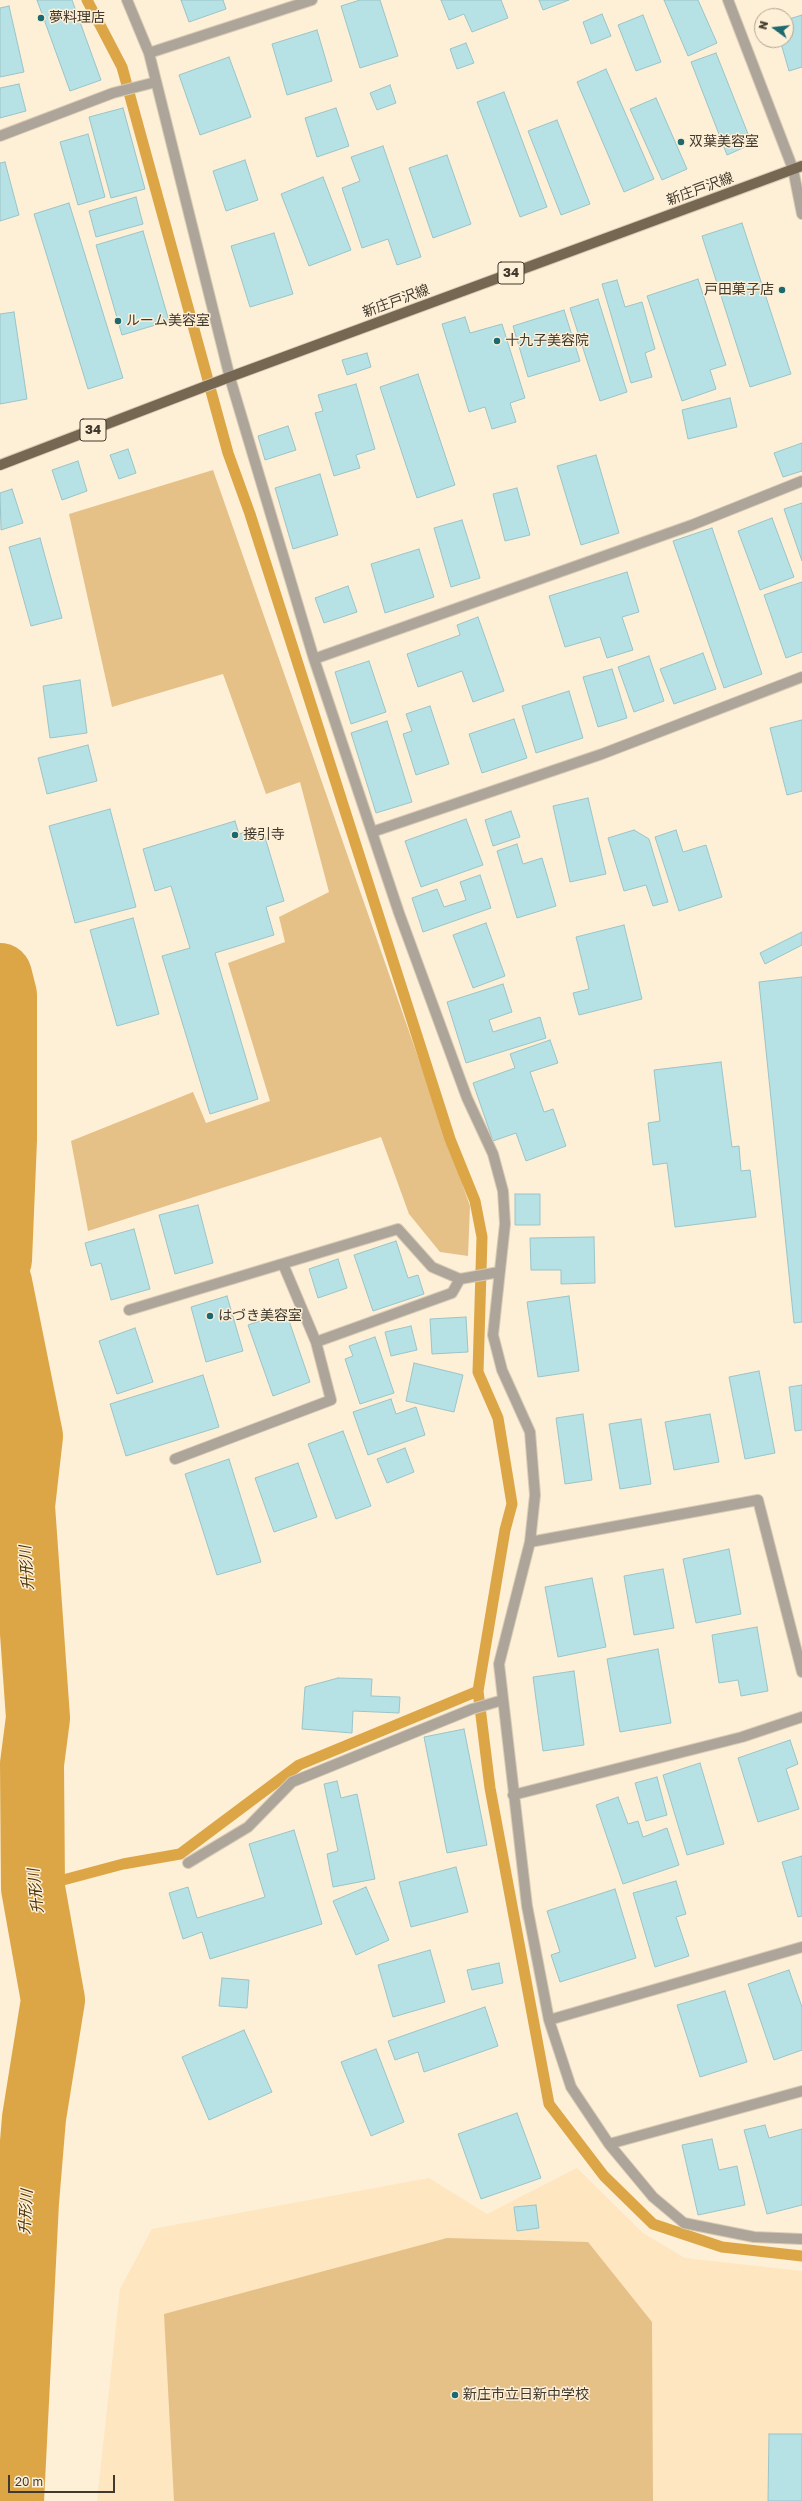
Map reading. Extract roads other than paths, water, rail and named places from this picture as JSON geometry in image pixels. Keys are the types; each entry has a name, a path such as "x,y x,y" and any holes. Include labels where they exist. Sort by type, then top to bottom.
{"main road":[{"name":"新庄戸沢線","path":"0,465 229,378 797,168"}],"street":[{"path":"127,0 149,53 229,378 314,659 399,913 467,1098 493,1154 503,1191 505,1224 499,1272 494,1335 502,1370 530,1432 535,1495 530,1542 499,1664 501,1700 527,1906 550,2020 571,2087 609,2144 653,2197 684,2223 754,2237 802,2239"},
{"path":"149,53 312,0"},
{"path":"728,0 797,168 802,214"},
{"path":"0,136 114,93 156,82"},
{"path":"314,659 692,525 802,480"},
{"path":"372,832 602,754 802,678"},
{"path":"129,1310 398,1229 432,1267 460,1279 499,1272"},
{"path":"175,1459 331,1400 316,1342 283,1264"},
{"path":"316,1342 452,1294 460,1279"},
{"path":"530,1542 758,1500 802,1672"},
{"path":"188,1863 248,1827 292,1782 472,1709 501,1700"},
{"path":"513,1796 742,1737 802,1717"},
{"path":"550,2020 802,1947"},
{"path":"609,2144 802,2091"}],"waterway":[{"path":"87,0 122,67 228,453 250,514 450,1139 475,1201 482,1237 478,1372 498,1418 512,1504 505,1530 478,1691 490,1788 549,2104 604,2176 653,2224 722,2247 802,2256"},
{"name":"升形川","path":"0,975 5,995 5,1140 0,1260"},
{"name":"升形川","path":"0,1282 31,1436 23,1506 38,1718 32,1764 33,1888 53,2000 34,2118 27,2202 12,2501"},
{"path":"33,1888 123,1864 180,1854 299,1765 478,1691"}],"place":[{"name":"夢料理店","path":"41,18"},
{"name":"双葉美容室","path":"681,142"},
{"name":"戸田菓子店","path":"782,290"},
{"name":"ルーム美容室","path":"118,321"},
{"name":"十九子美容院","path":"497,341"},
{"name":"接引寺","path":"235,835"},
{"name":"はづき美容室","path":"210,1316"},
{"name":"新庄市立日新中学校","path":"455,2395"}]}
